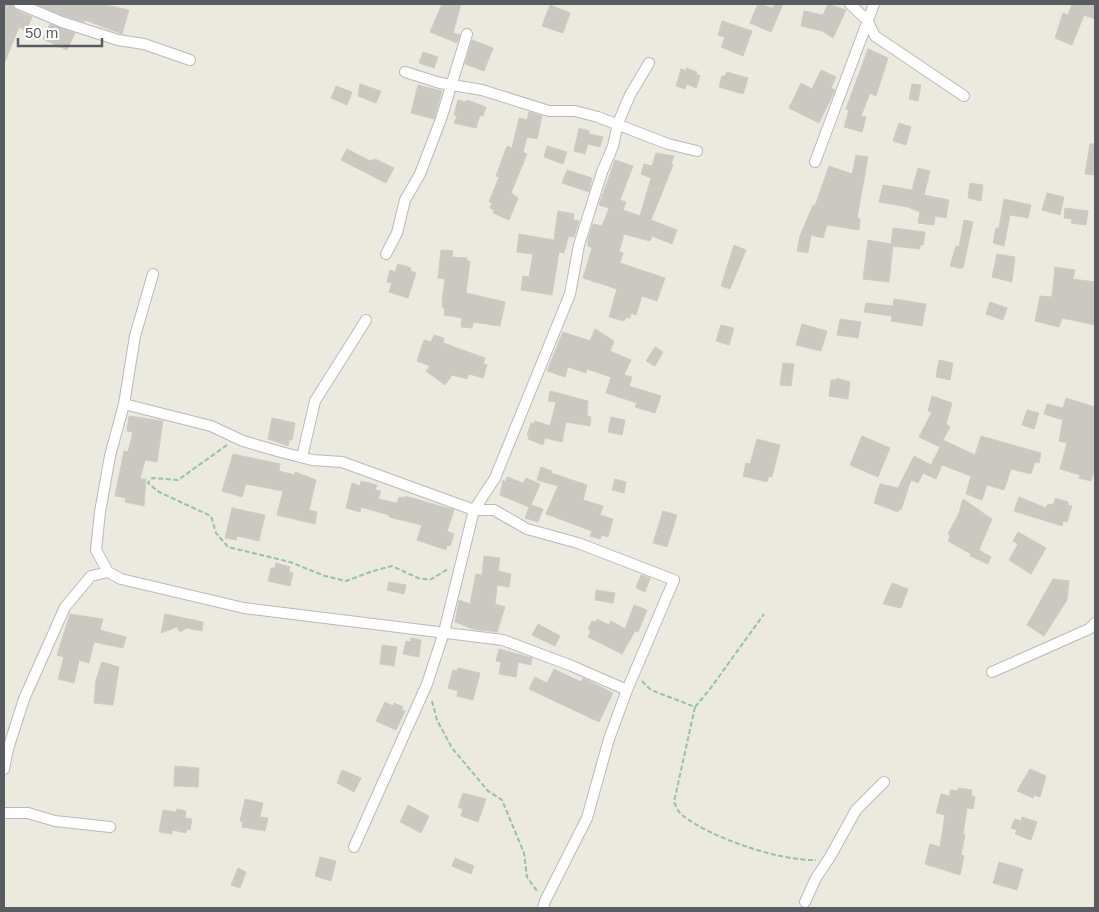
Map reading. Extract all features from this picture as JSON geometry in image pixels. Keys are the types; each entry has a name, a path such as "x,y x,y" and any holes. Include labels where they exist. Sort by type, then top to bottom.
{"street":[{"path":"19,4 62,22 118,40 144,44 190,60"},
{"path":"850,4 867,20 875,36 964,96"},
{"path":"815,162 874,4"},
{"path":"386,254 397,233 405,200 420,174 441,119 468,34"},
{"path":"354,847 427,684 444,632 474,510 495,478 570,294 586,223 613,146 618,123 630,95 650,63"},
{"path":"405,72 451,85 482,90 549,112 575,111 618,123 668,144 697,151"},
{"path":"152,274 135,336 124,404 110,456 96,550 108,572 121,579 244,608 503,640 572,666 627,690"},
{"path":"302,458 315,402 366,320"},
{"path":"124,404 210,426 243,441 302,458 342,462 474,510 494,510 527,529 578,543 674,580 627,690 610,739 587,818 544,904"},
{"path":"4,769 8,749 24,699 66,607 91,576 108,572"},
{"path":"992,672 1089,629 1095,623"},
{"path":"805,902 816,878 856,810 884,782"},
{"path":"4,813 28,813 54,821 110,827"}],"path":[{"path":"243,441 224,446 212,458 196,466 178,480 152,478 148,483 158,492 212,516 216,532 228,547 290,562 325,576 346,581 372,570 392,566 418,578 430,580 462,559"},
{"path":"764,614 695,707 674,802 680,814 720,837 781,857 814,861 830,857"},
{"path":"634,673 651,690 695,707"},
{"path":"427,684 437,720 452,748 488,790 502,800 524,853 527,877 544,904"}],"building":[{"path":"6,4 12,4 16,10 32,17 26,31 19,27 4,64 4,8"},
{"path":"36,4 102,4 129,10 122,34 85,20 84,22 64,16"},
{"path":"442,4 461,4 453,33 460,35 457,43 430,32"},
{"path":"758,4 773,8 774,4 783,4 771,32 750,23"},
{"path":"828,4 846,10 833,38 822,31 801,26 804,11 823,15"},
{"path":"1072,4 1095,4 1095,19 1084,15 1072,45 1055,38 1063,13 1068,15"},
{"path":"550,5 570,13 563,33 542,26"},
{"path":"722,21 752,31 743,56 721,47 725,37 718,35"},
{"path":"50,24 75,33 67,50 43,39"},
{"path":"472,40 493,48 484,71 465,64"},
{"path":"868,49 888,58 876,96 870,93 861,116 866,117 862,132 844,127 849,110 846,109"},
{"path":"423,52 438,57 434,68 419,63"},
{"path":"686,68 697,72 696,74 700,76 696,88 687,84 685,89 676,86 681,69 686,71"},
{"path":"821,70 836,77 831,88 835,90 819,123 789,108 801,83 812,89"},
{"path":"727,72 748,78 743,94 719,87 722,76 725,76"},
{"path":"360,84 381,91 376,103 358,96"},
{"path":"912,84 921,85 918,101 909,99"},
{"path":"418,85 442,91 434,119 411,113"},
{"path":"336,86 352,92 347,105 331,98"},
{"path":"458,100 466,102 467,100 486,107 483,116 480,115 476,128 454,123 457,116 454,115"},
{"path":"529,112 542,116 537,139 527,137 523,152 527,154 511,193 518,198 509,220 493,213 494,210 490,208 492,203 489,202 499,177 496,176 507,146 512,148 519,118 527,120"},
{"path":"899,123 911,127 906,145 893,141"},
{"path":"579,128 589,131 589,134 603,137 600,147 588,144 585,154 574,151"},
{"path":"1090,144 1095,144 1095,175 1085,174"},
{"path":"547,146 567,152 563,164 544,157"},
{"path":"347,149 370,161 375,159 394,168 386,183 341,160"},
{"path":"656,153 674,156 671,164 673,165 651,220 677,230 672,244 652,236 650,241 624,234 619,252 623,253 620,263 665,278 657,301 642,296 636,315 631,313 630,318 626,317 624,321 609,317 617,289 583,278 592,248 588,246 588,239 593,224 602,226 609,208 599,205 615,160 633,166 620,200 626,202 623,210 640,216 651,178 641,174 644,164 652,166"},
{"path":"856,155 868,157 857,218 860,219 859,230 827,225 823,238 811,235 808,253 797,251 800,236 813,205 815,206 829,166 852,174"},
{"path":"918,168 930,171 924,195 949,200 946,218 935,216 934,225 918,223 920,212 908,207 879,202 883,185 912,190"},
{"path":"567,170 592,178 589,192 562,183"},
{"path":"970,183 983,185 981,201 968,198"},
{"path":"1047,193 1064,197 1060,215 1042,210"},
{"path":"1004,199 1031,205 1028,218 1010,215 1004,246 993,243 996,228 999,228"},
{"path":"1065,208 1088,211 1086,225 1071,223 1072,219 1064,218"},
{"path":"558,211 574,214 573,220 579,221 574,237 569,236 568,238 564,253 559,252 552,295 521,290 523,276 529,277 533,254 517,252 519,234 554,240"},
{"path":"964,220 973,222 963,268 959,268 950,266 956,246 959,247"},
{"path":"893,228 925,232 923,245 920,245 920,249 893,246 889,282 863,279 868,240 891,244"},
{"path":"734,245 746,250 730,289 721,286"},
{"path":"441,250 453,251 452,257 467,258 467,261 470,261 466,293 505,302 500,326 473,322 472,328 461,327 462,318 444,315 445,308 443,308 442,301 445,279 438,278"},
{"path":"997,254 1015,257 1012,282 992,277"},
{"path":"398,264 411,268 410,271 416,273 408,298 389,292 392,283 387,282 390,270 395,272"},
{"path":"1055,267 1075,270 1073,279 1095,282 1095,325 1062,318 1059,327 1035,321 1040,296 1052,297"},
{"path":"894,299 926,304 922,326 891,321 892,316 864,312 866,303 893,306"},
{"path":"990,302 1007,308 1003,320 986,314"},
{"path":"840,319 861,322 858,338 837,335"},
{"path":"802,324 827,331 821,351 796,345"},
{"path":"721,325 734,328 729,345 716,341"},
{"path":"595,329 614,341 610,351 631,360 624,375 632,377 629,386 661,396 655,413 635,407 637,403 606,393 611,377 587,369 586,373 568,367 565,377 547,371 563,332 590,341"},
{"path":"434,335 444,338 443,343 485,358 483,364 487,365 483,378 469,374 467,379 452,375 445,385 426,371 430,366 417,361 424,340 431,342"},
{"path":"655,347 663,352 655,366 646,361"},
{"path":"939,360 953,363 950,380 936,377"},
{"path":"783,363 794,364 791,386 780,385"},
{"path":"837,378 850,382 848,399 829,396 831,380 837,380"},
{"path":"550,391 588,401 587,416 591,417 590,426 566,422 562,442 545,438 543,445 528,439 529,436 527,435 531,423 534,424 535,421 550,426 556,402 548,401"},
{"path":"932,396 952,403 946,424 950,427 943,440 975,455 981,436 1041,453 1039,463 1035,462 1031,474 1011,469 1004,490 987,485 982,500 966,494 971,476 942,465 936,479 923,473 918,483 911,480 901,510 899,509 898,512 874,503 880,484 898,488 914,456 931,465 940,447 919,437 932,412 928,411"},
{"path":"1066,398 1095,407 1095,467 1091,481 1079,478 1080,475 1060,469 1067,443 1059,441 1063,420 1044,414 1047,404 1063,408"},
{"path":"1027,410 1039,413 1034,429 1022,425"},
{"path":"129,416 163,421 157,462 145,460 140,479 146,479 144,506 125,502 126,498 115,496 124,451 128,452 133,432 127,431"},
{"path":"611,417 625,420 622,435 608,432"},
{"path":"272,418 295,423 292,440 289,440 288,446 268,439"},
{"path":"862,436 890,448 878,477 850,465"},
{"path":"757,439 780,445 772,477 769,476 767,482 743,476 746,463 750,464"},
{"path":"233,454 280,464 279,471 295,475 295,472 316,480 309,510 317,512 315,524 277,515 283,491 246,484 242,497 222,491"},
{"path":"541,467 552,471 551,473 587,485 583,500 603,506 600,515 613,519 608,537 602,535 600,539 590,536 592,531 546,514 558,486 537,480"},
{"path":"507,477 523,483 526,478 540,484 531,505 543,509 538,522 525,518 529,507 500,495 503,480 505,482"},
{"path":"615,479 626,482 624,493 612,490"},
{"path":"361,481 377,485 375,490 381,491 378,499 397,503 399,497 405,498 405,496 454,510 447,531 454,534 450,546 447,545 446,550 417,540 422,525 389,517 389,515 361,507 360,512 346,508 352,483 360,486"},
{"path":"1019,497 1046,508 1047,505 1054,504 1055,498 1068,502 1068,505 1072,506 1067,522 1063,521 1062,526 1014,511"},
{"path":"963,499 992,519 979,550 991,557 988,564 970,556 971,554 948,541 950,536 948,534 959,513"},
{"path":"232,508 265,515 259,541 237,536 236,540 225,538"},
{"path":"663,511 677,515 667,547 653,543"},
{"path":"1018,532 1046,548 1031,574 1009,560 1018,544 1013,541"},
{"path":"484,556 500,558 498,571 511,574 509,587 497,585 495,604 505,607 497,632 473,629 455,622 459,600 470,604 476,574 482,575"},
{"path":"276,563 290,567 289,572 293,573 290,586 268,581 271,568 275,568"},
{"path":"641,575 650,578 645,592 636,588"},
{"path":"1053,579 1069,581 1067,600 1044,636 1027,625"},
{"path":"389,582 406,585 404,594 387,590"},
{"path":"892,583 908,589 901,608 883,604"},
{"path":"596,590 615,593 613,603 595,600"},
{"path":"634,605 647,610 638,632 635,631 622,654 588,637 591,631 588,629 592,621 596,622 597,619 609,625 611,621 625,629"},
{"path":"70,614 103,619 100,630 126,637 123,648 94,642 89,663 79,660 74,683 58,679 64,657 57,655"},
{"path":"165,614 203,622 202,631 187,628 180,632 177,627 161,633"},
{"path":"538,624 560,636 555,646 532,635"},
{"path":"411,638 421,640 419,657 403,654 406,641 411,642"},
{"path":"382,645 397,647 394,666 380,664"},
{"path":"499,649 532,658 531,665 518,662 516,677 499,674 501,662 496,661"},
{"path":"102,662 119,667 113,705 94,703 96,680"},
{"path":"458,668 480,673 473,700 457,696 458,691 448,688 453,670 457,671"},
{"path":"554,669 581,682 583,678 613,693 599,722 529,689 535,677 547,683"},
{"path":"385,702 393,706 394,703 403,707 401,710 405,711 396,730 376,721"},
{"path":"175,766 199,768 198,787 174,786"},
{"path":"1030,769 1046,776 1040,797 1034,795 1033,798 1017,791"},
{"path":"342,770 361,778 354,792 337,783"},
{"path":"958,788 972,790 971,796 975,797 973,809 967,808 961,855 964,856 960,875 925,864 930,844 940,847 945,815 936,813 941,794 950,796 950,790 958,791"},
{"path":"463,793 486,799 478,822 461,816 463,809 458,807"},
{"path":"245,799 263,803 260,817 268,818 265,831 242,827 243,822 240,821"},
{"path":"408,805 429,816 421,833 400,822"},
{"path":"177,809 186,811 185,818 192,819 190,830 187,829 186,833 172,830 172,834 159,832 163,810 176,812"},
{"path":"1022,817 1037,822 1031,840 1015,834 1017,830 1011,828 1015,819 1021,821"},
{"path":"320,857 336,861 331,881 315,876"},
{"path":"455,858 474,866 471,874 452,866"},
{"path":"999,862 1023,869 1017,890 993,883"},
{"path":"238,868 246,872 240,888 231,885"}]}
